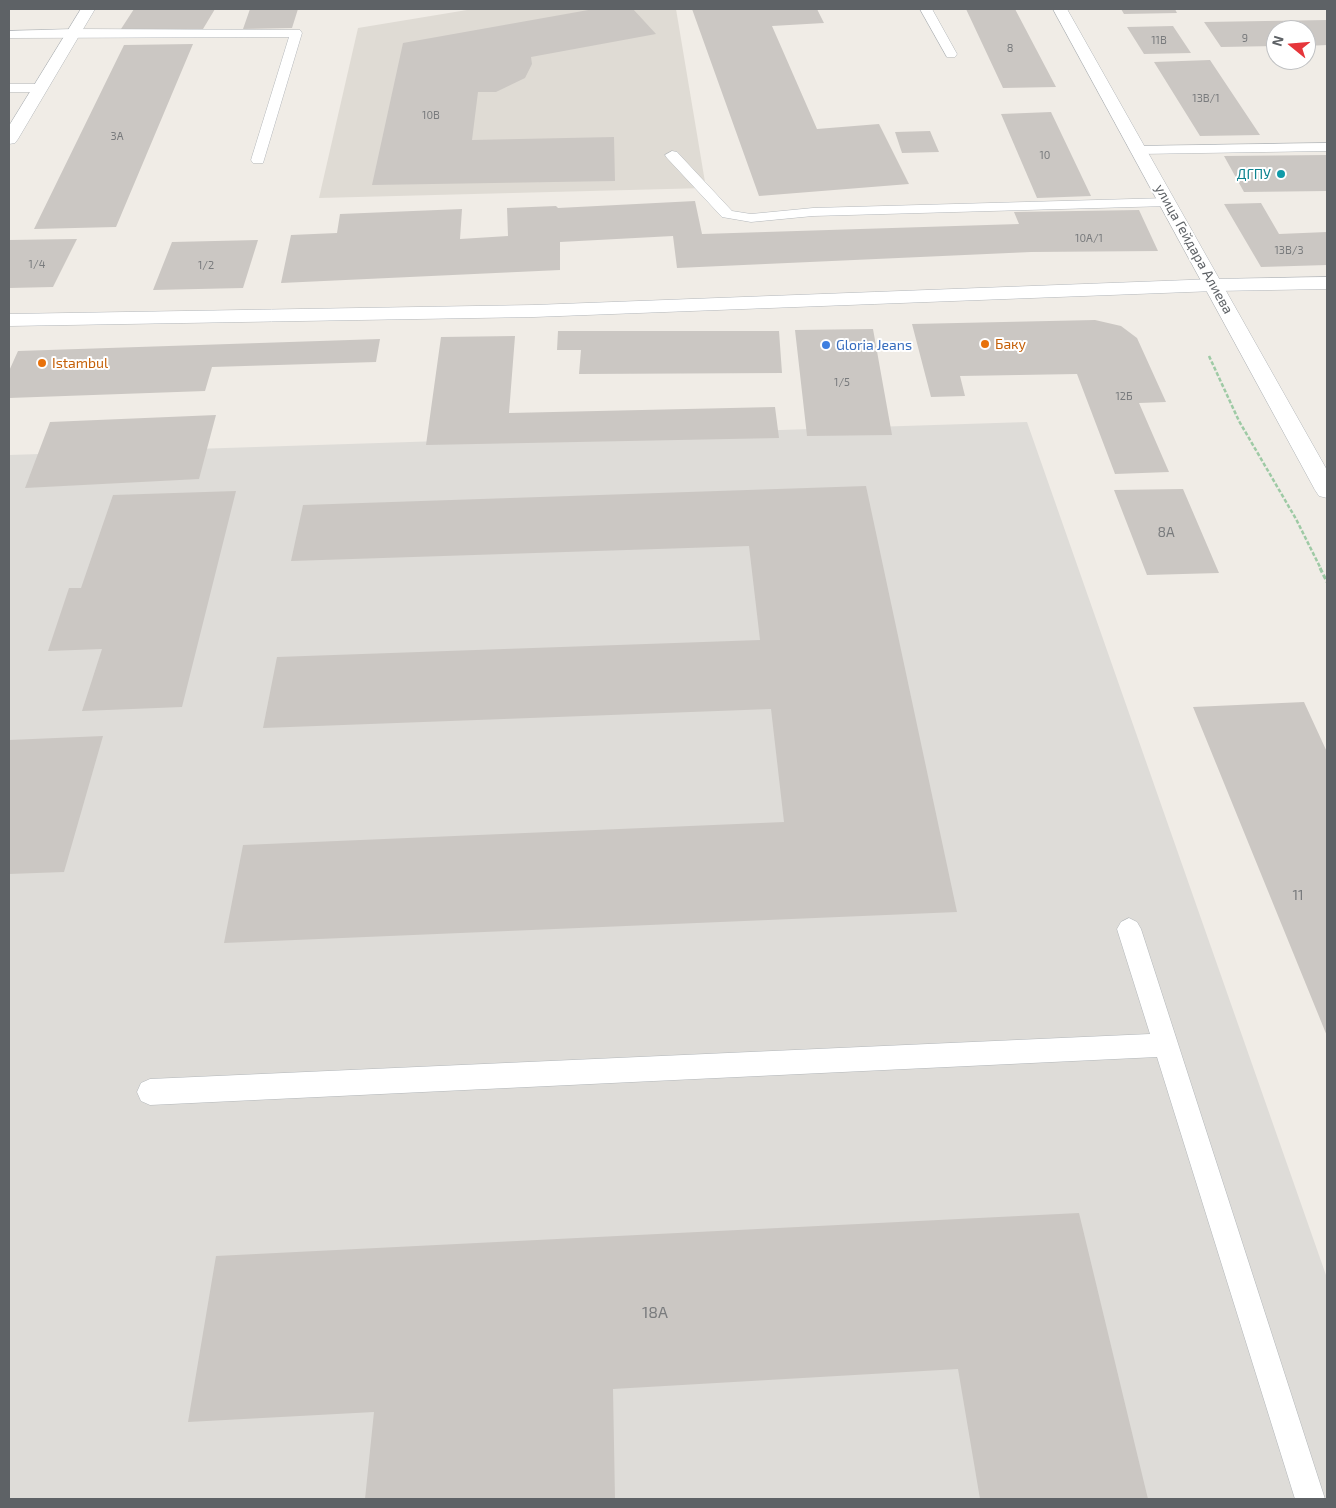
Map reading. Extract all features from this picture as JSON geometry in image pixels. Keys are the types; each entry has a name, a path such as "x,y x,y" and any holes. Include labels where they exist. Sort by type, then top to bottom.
{"street":[{"path":"9,139 88,9"},
{"name":"улица Гейдара Алиева","path":"1060,9 1327,490"},
{"path":"9,320 534,311 1214,285 1327,283"}],"lane":[{"path":"926,9 951,54"},
{"path":"9,35 296,32 258,160"},
{"path":"9,88 40,88"},
{"path":"1139,150 1327,147"},
{"path":"672,155 727,214 751,218 813,212 1168,202"},
{"path":"1129,930 1310,1499"},
{"path":"150,1092 1166,1045"}],"shaded area":[{"path":"473,9 676,9 706,188 319,198 358,28"},
{"path":"1027,422 1327,1278 1327,1499 9,1499 9,455"}],"building":[{"path":"134,9 215,9 203,29 121,29"},
{"path":"250,9 298,9 292,28 243,29"},
{"path":"594,9 633,9 656,34 531,57 532,64 525,78 496,92 478,92 472,140 614,137 615,181 372,185 403,43"},
{"path":"692,9 817,9 824,23 772,26 817,129 879,124 909,184 759,196"},
{"path":"966,9 1015,9 1056,87 1003,88"},
{"path":"1121,9 1175,9 1177,13 1124,14"},
{"path":"1316,20 1327,20 1327,45 1316,46"},
{"path":"1266,21 1266,46 1221,47 1204,22"},
{"path":"1173,26 1191,53 1144,54 1127,27"},
{"path":"193,44 116,227 34,229 124,45"},
{"path":"1210,60 1260,135 1200,136 1154,62"},
{"path":"1051,112 1091,196 1037,198 1001,114"},
{"path":"930,131 939,152 902,153 895,132"},
{"name":"ДГПУ","path":"1327,155 1327,191 1244,192 1224,156"},
{"path":"695,201 702,234 1019,224 1014,212 1139,210 1158,251 1031,252 677,268 673,236 560,242 560,270 281,283 291,235 337,233 340,214 462,209 460,239 508,236 507,208 556,206 558,208"},
{"path":"1261,203 1279,234 1327,232 1327,265 1261,267 1224,204"},
{"path":"77,239 53,287 9,288 9,240"},
{"path":"258,240 243,288 153,290 172,242"},
{"path":"1095,320 1121,326 1137,338 1166,402 1139,403 1169,472 1115,474 1077,374 960,376 965,396 931,397 912,324"},
{"path":"873,329 892,435 807,436 795,330"},
{"path":"558,331 779,331 782,373 579,374 581,350 557,350"},
{"path":"515,336 509,413 775,407 779,438 426,445 441,337"},
{"path":"380,339 376,362 212,367 205,391 9,398 9,371 18,351"},
{"path":"216,415 199,479 25,488 50,422"},
{"path":"866,486 957,912 224,943 243,845 784,822 771,709 263,728 277,657 760,640 749,546 291,561 303,505"},
{"path":"1183,489 1219,573 1147,575 1114,490"},
{"path":"236,491 182,707 82,711 102,649 48,651 69,588 81,588 113,495"},
{"path":"1304,702 1327,752 1327,1036 1193,707"},
{"path":"103,736 64,872 9,874 9,740"},
{"path":"1079,1213 1148,1499 980,1499 958,1369 613,1389 615,1499 365,1499 374,1412 188,1422 216,1256"}],"place":[{"name":"ДГПУ","path":"1281,174"},
{"name":"Баку","path":"985,344"},
{"name":"Gloria Jeans","path":"826,345"},
{"name":"Istambul","path":"42,363"}]}
